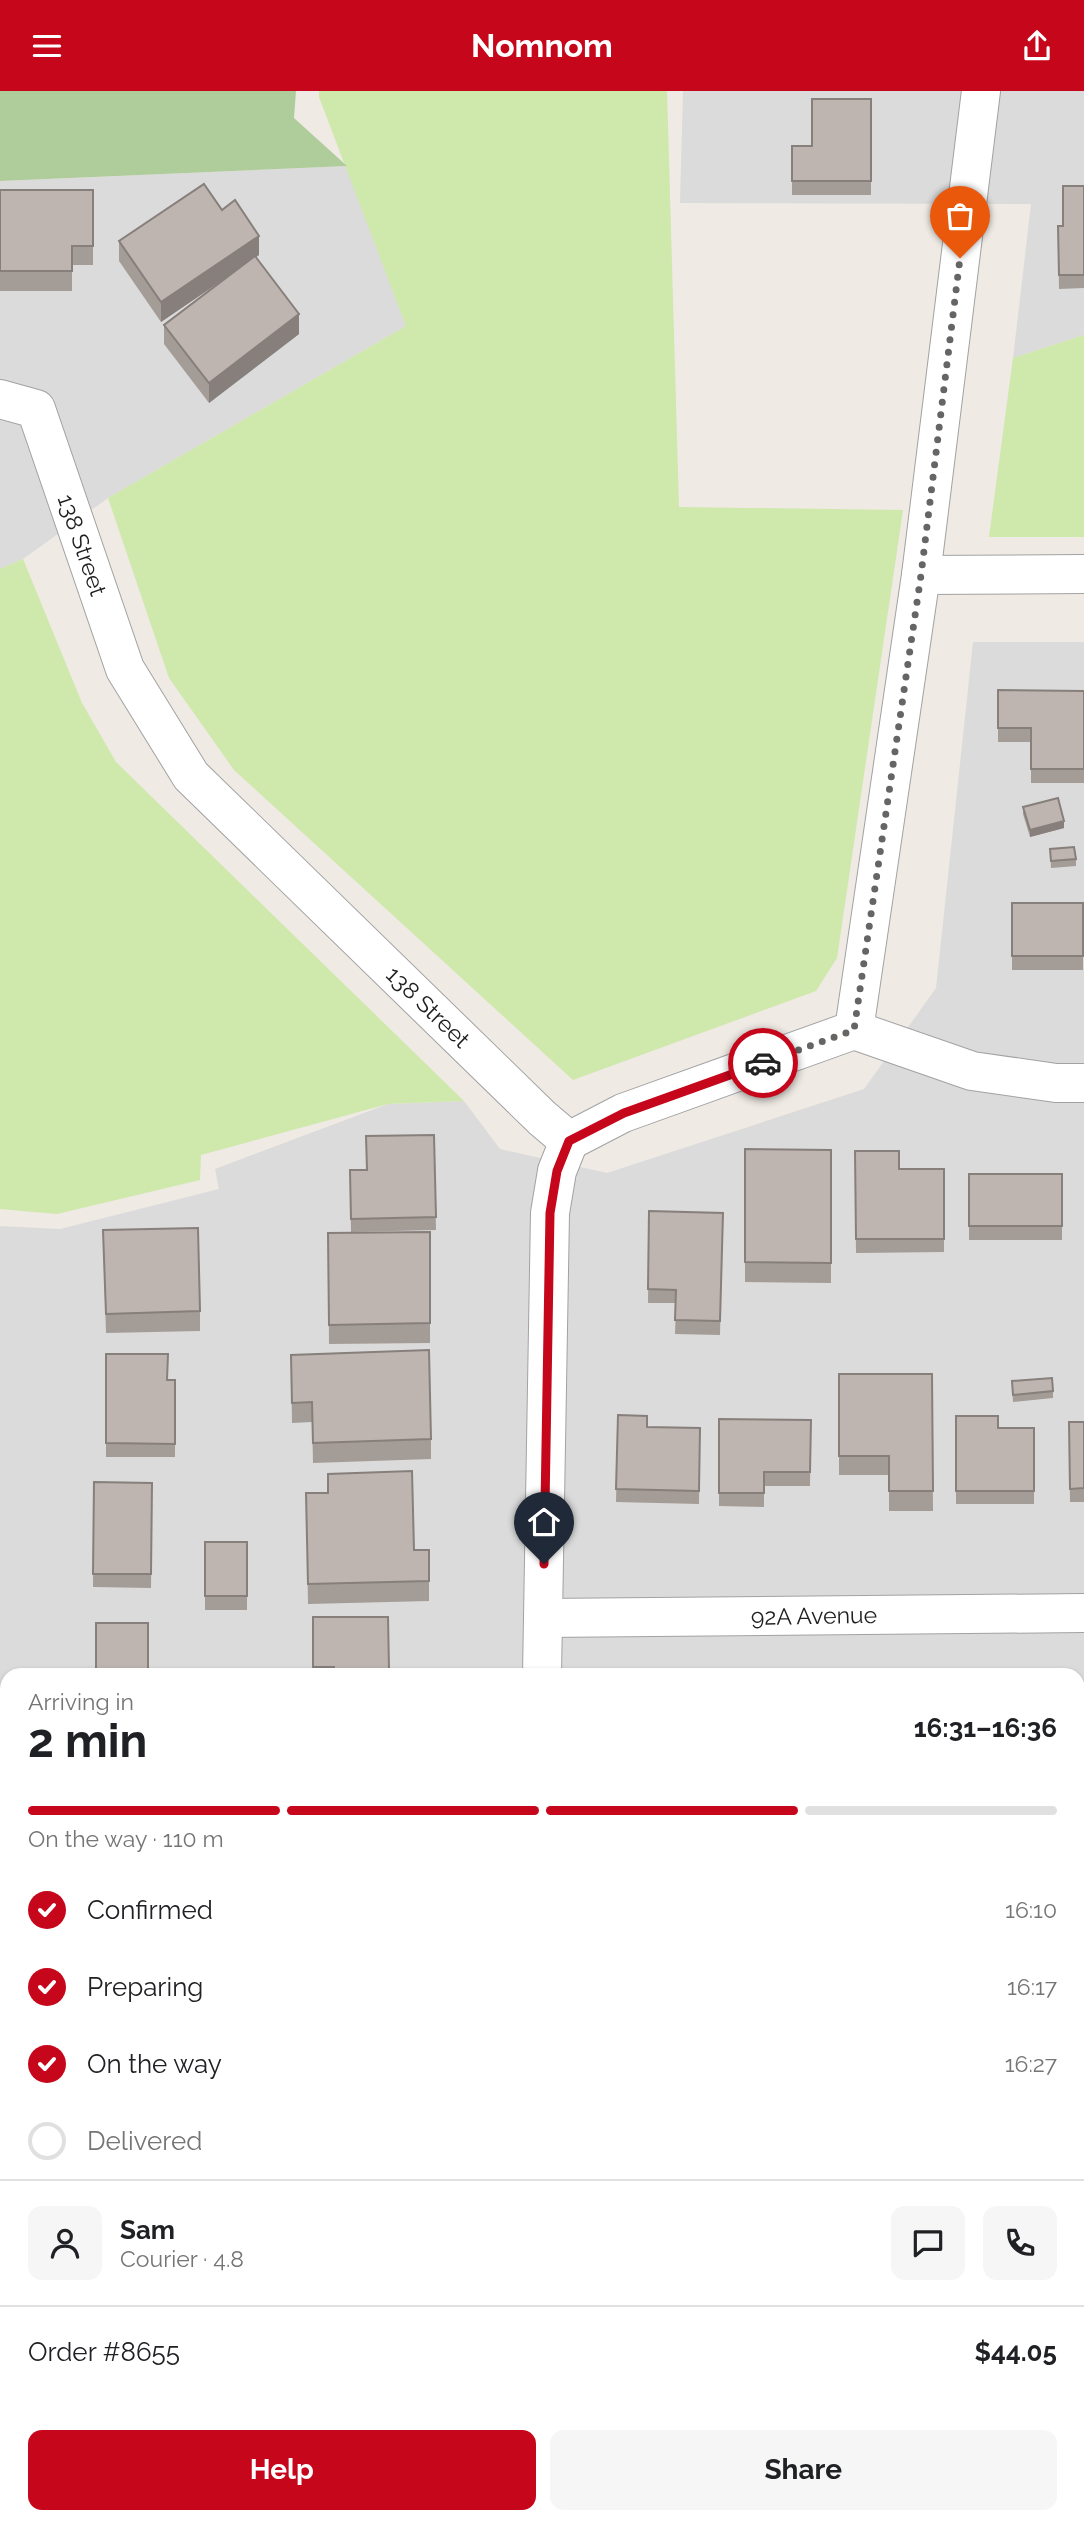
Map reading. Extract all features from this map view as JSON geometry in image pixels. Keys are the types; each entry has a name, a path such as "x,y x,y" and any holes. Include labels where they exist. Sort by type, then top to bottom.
{"street":[{"path":"854,1030 921,575 981,91"},
{"name":"138 Street","path":"18,404 125,669 191,776 542,1118 569,1141"},
{"path":"921,575 1084,574"},
{"path":"542,1668 550,1213 557,1171 569,1141 624,1113 854,1030 972,1071 1056,1083 1084,1083"},
{"name":"92A Avenue","path":"543,1618 1084,1613"}],"shaded area":[{"path":"683,91 1084,91 1084,335 1013,358 1031,204 680,203"},
{"path":"347,166 406,326 108,498 23,559 0,569 0,181"},
{"path":"973,642 1084,642 1084,1668 0,1668 0,1226 60,1229 219,1189 215,1169 388,1104 464,1101 500,1149 607,1173 864,1089 936,988"}],"green space":[{"path":"0,91 296,91 294,118 347,166 0,181"},
{"path":"319,91 667,91 679,507 903,510 837,958 816,991 573,1080 234,770 169,678 108,498 406,326"},
{"path":"1084,335 1084,537 989,537 1013,358"},
{"path":"23,559 82,703 116,762 464,1101 388,1104 201,1155 200,1180 57,1214 0,1209 0,569"}],"building":[{"path":"812,99 871,99 871,181 792,181 792,146 812,146"},
{"path":"204,184 222,210 235,200 259,236 161,302 119,241"},
{"path":"1063,186 1084,186 1084,275 1059,275 1058,226 1063,226"},
{"path":"0,190 93,190 93,246 72,246 72,271 0,271"},
{"path":"255,256 299,314 209,383 164,325"},
{"path":"998,690 1084,691 1084,769 1031,769 1031,728 998,728"},
{"path":"1058,798 1064,821 1030,830 1023,807"},
{"path":"1074,847 1076,859 1051,861 1050,849"},
{"path":"1012,903 1083,903 1083,956 1012,956"},
{"path":"434,1135 436,1217 351,1219 350,1170 367,1170 366,1136"},
{"path":"745,1149 831,1150 831,1263 745,1262"},
{"path":"855,1151 899,1151 899,1169 944,1169 944,1239 856,1239"},
{"path":"969,1174 1062,1174 1062,1226 969,1226"},
{"path":"649,1211 723,1213 720,1321 675,1320 676,1290 648,1289"},
{"path":"198,1228 200,1311 106,1314 103,1230"},
{"path":"430,1232 430,1323 329,1325 328,1233"},
{"path":"429,1350 431,1439 313,1443 312,1402 292,1403 291,1355"},
{"path":"106,1354 168,1354 167,1380 175,1380 175,1444 106,1443"},
{"path":"839,1374 932,1374 933,1491 889,1491 889,1456 839,1456"},
{"path":"1052,1378 1053,1391 1013,1395 1012,1381"},
{"path":"618,1415 647,1416 647,1427 700,1428 699,1491 616,1489"},
{"path":"956,1416 998,1416 998,1428 1034,1428 1034,1491 956,1491"},
{"path":"719,1419 811,1420 810,1472 764,1472 764,1493 719,1493"},
{"path":"1069,1422 1084,1422 1084,1488 1070,1489"},
{"path":"412,1471 414,1550 429,1550 429,1581 308,1584 306,1493 328,1493 328,1474"},
{"path":"94,1482 152,1483 151,1574 93,1574"},
{"path":"205,1542 247,1542 247,1596 205,1596"},
{"path":"313,1617 388,1617 389,1668 313,1667"},
{"path":"96,1623 148,1623 148,1668 96,1668"}],"way so far":[{"path":"763,1063 854,1030 921,575 960,258"}],"route":[{"path":"544,1564 550,1213 557,1171 569,1141 624,1113 763,1063"}]}
